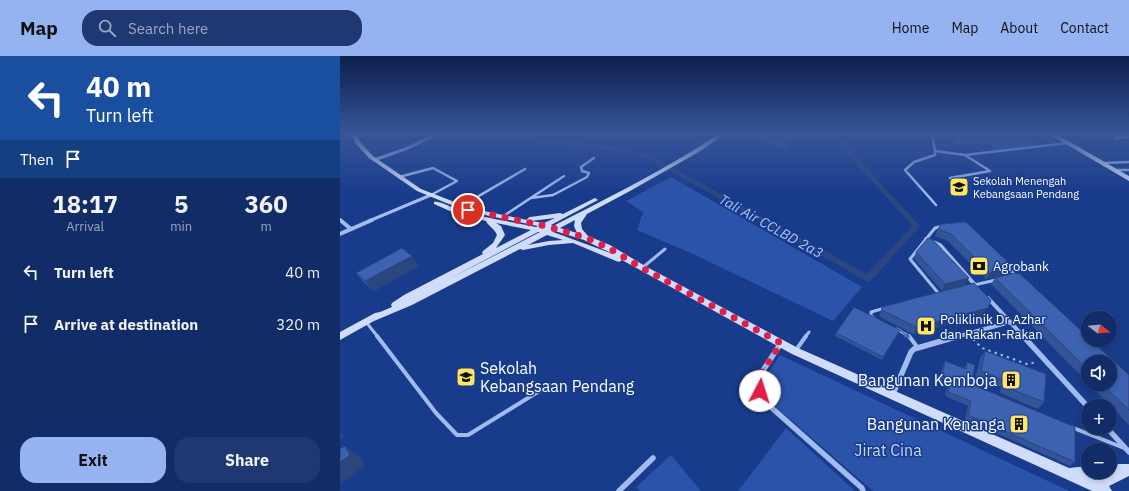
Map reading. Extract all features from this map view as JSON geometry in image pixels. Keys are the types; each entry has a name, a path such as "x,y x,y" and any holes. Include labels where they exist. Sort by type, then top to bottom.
{"main road":[{"path":"368,154 399,177 455,212 537,230 548,229 633,263"},
{"path":"340,336 366,322 409,303 506,253 548,229 596,206 688,154"},
{"path":"1086,154 1129,179"},
{"path":"548,229 573,211 624,186 656,173"},
{"path":"429,196 480,213 587,238 607,247 642,268 795,351 1101,489 1129,470"},
{"path":"587,238 579,232 576,226 581,216 596,206"},
{"path":"506,218 540,219 573,211"},
{"path":"478,260 496,244 501,235 498,228 486,220"},
{"path":"375,318 407,297 537,230"},
{"path":"506,253 542,244 579,242"},
{"path":"1117,470 1129,470"},
{"path":"1068,474 1081,473"}],"street":[{"path":"374,160 390,154"},
{"path":"340,234 429,196"},
{"path":"340,220 351,229"},
{"path":"926,239 940,245 981,290"},
{"path":"986,296 1081,400"},
{"path":"892,395 911,352 918,348 1010,322"},
{"path":"781,343 758,378 757,383 763,399 766,404 862,488 863,491"},
{"path":"1114,435 1128,450"},
{"path":"619,491 653,458"}],"lane":[{"path":"935,154 906,166 905,170 936,205"},
{"path":"960,154 972,154"},
{"path":"950,178 990,171 965,155"},
{"path":"531,198 543,198 558,193 585,178 590,173 582,171 582,166 594,158"},
{"path":"1101,163 1129,162"},
{"path":"399,177 433,168 457,181 429,196"},
{"path":"460,207 525,169"},
{"path":"1114,170 1129,170"},
{"path":"506,218 531,198 564,176"},
{"path":"939,294 910,261 911,256 937,227 946,226"},
{"path":"642,268 665,249"},
{"path":"1004,264 1021,280"},
{"path":"1009,277 1016,275"},
{"path":"968,287 1002,278"},
{"path":"933,296 946,292"},
{"path":"879,320 871,316 871,312 892,306"},
{"path":"366,322 436,413 457,434 468,435 549,385"},
{"path":"892,326 909,336 918,348"},
{"path":"795,351 809,332"},
{"path":"1068,426 1128,450"}],"path":[{"path":"1010,322 1032,317"},
{"path":"968,334 982,348 1027,364 1044,360"}],"green space":[{"path":"671,177 862,287 833,321 695,255 637,230 643,212 626,201"},
{"name":"Jirat Cina","path":"780,355 1069,491 873,491 768,400 761,384"},
{"path":"786,428 855,491 738,491"},
{"path":"671,455 701,491 640,491 636,487"}],"building":[{"path":"966,222 1011,265 1011,267 990,273 951,234 938,229 941,224"},
{"path":"928,238 933,240 969,278 945,284 916,252"},
{"path":"402,248 412,256 365,281 356,273"},
{"path":"1014,273 1020,274 1081,331 1081,347 1099,347 1107,355 1081,355 1081,363 995,278"},
{"path":"974,283 991,300 988,308 916,327 882,310 882,307"},
{"path":"854,307 900,330 883,357 836,333"},
{"path":"985,351 1046,374 1044,402 1005,387 1006,381 981,371"},
{"path":"945,361 966,369 967,362 975,365 971,384 1075,427 1075,462 968,415 971,401 948,392 951,379 942,375"},
{"path":"1117,364 1129,375 1129,410 1109,391 1117,391"},
{"path":"345,446 350,455 340,462 340,449"}],"waterway":[{"name":"Tali Air CCLBD 2a3","path":"639,154 649,157 868,279 916,226 851,154"}],"place":[{"name":"Sekolah Menengah Kebangsaan Pendang","path":"959,187"},
{"name":"Agrobank","path":"979,266"},
{"name":"Poliklinik Dr Azhar dan Rakan-Rakan","path":"926,326"},
{"name":"Sekolah Kebangsaan Pendang","path":"466,377"},
{"name":"Bangunan Kemboja","path":"1011,380"},
{"name":"Bangunan Kenanga","path":"1019,424"}],"route":[{"path":"468,210 546,226 587,238 607,247 642,268 781,343 758,378 757,383 760,391"}]}
